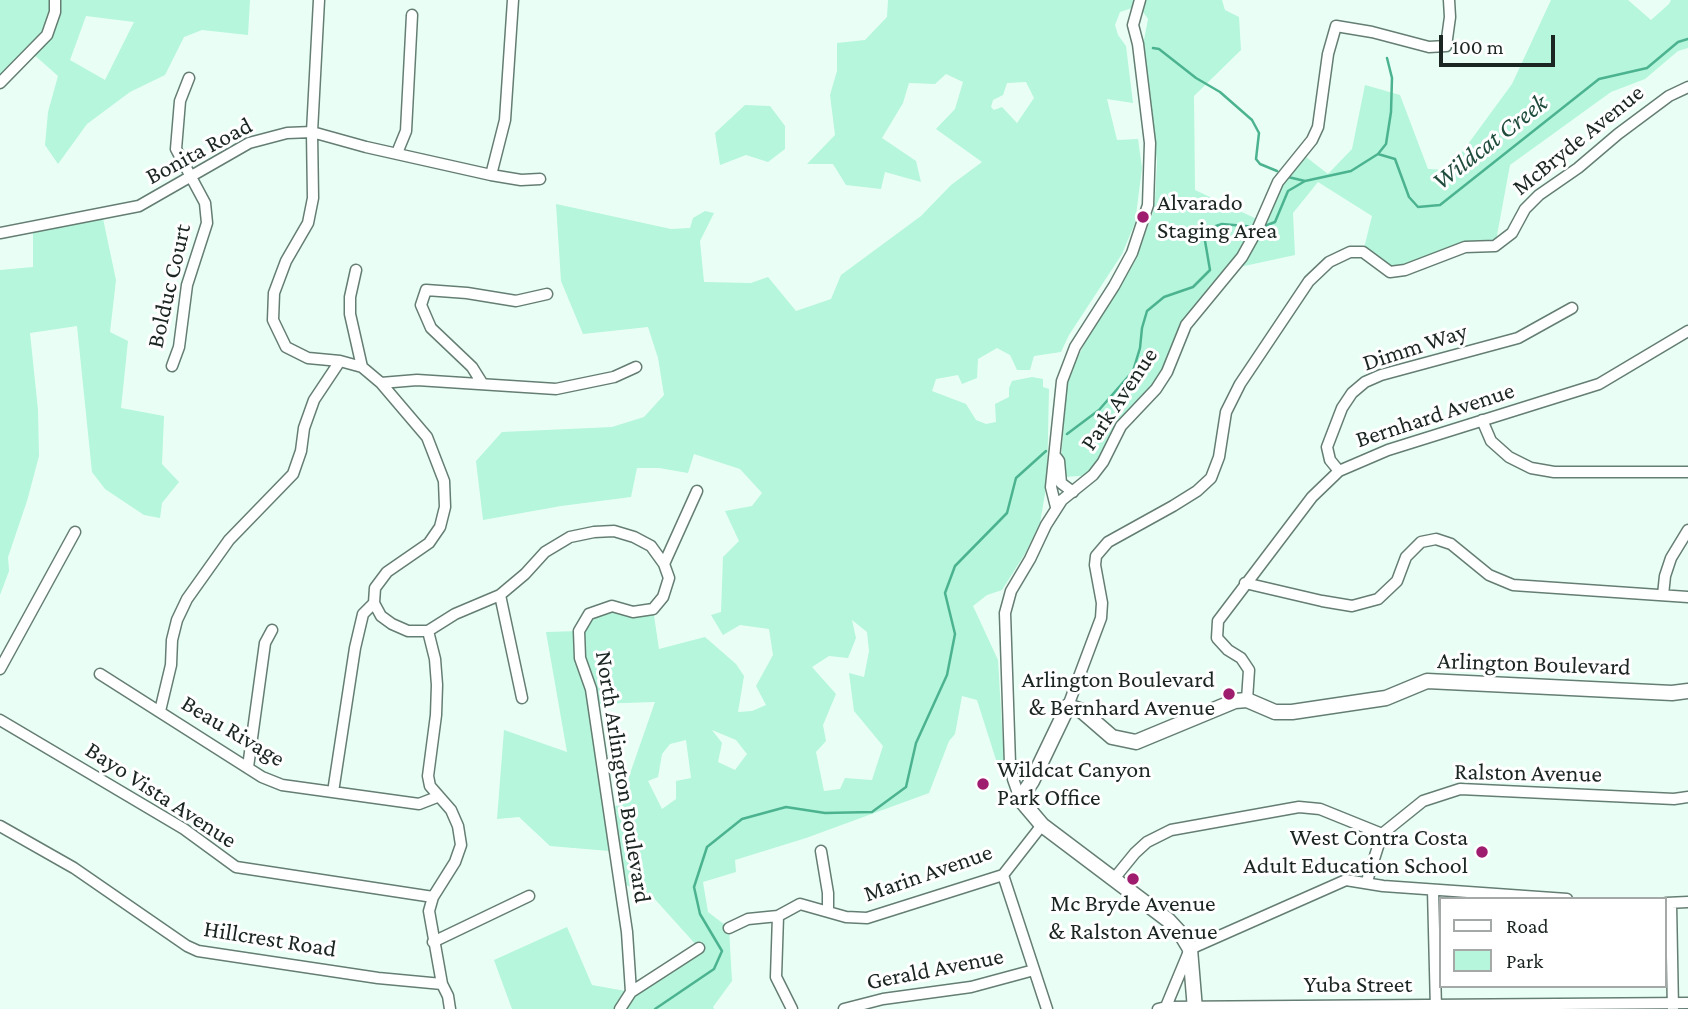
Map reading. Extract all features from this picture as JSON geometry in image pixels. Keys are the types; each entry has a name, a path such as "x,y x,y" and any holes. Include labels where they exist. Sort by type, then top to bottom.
{"main road":[{"name":"Arlington Boulevard","path":"1247,700 1275,712 1292,712 1386,698 1420,683 1442,680 1688,691"},
{"path":"1068,706 1082,711 1112,737 1136,742 1235,701 1247,700"},
{"name":"McBryde Avenue","path":"1020,799 1032,781 1068,706"},
{"path":"1020,799 1042,825 1168,920 1181,934 1190,949 1195,1008"}],"street":[{"path":"0,83 47,35 55,12 55,0"},
{"path":"319,0 312,132 313,198 308,223 286,261 274,293 273,320 286,347 308,358 340,361 362,367 381,383 427,437 444,481 445,507 440,527 429,543 387,572 375,588 374,603 381,616 391,624 408,631 428,631 455,614 500,595 545,552 570,537 594,532 614,531 634,537 651,546 664,564"},
{"path":"491,175 505,120 513,0"},
{"path":"1056,507 1060,391 1067,364 1078,341 1132,253 1148,205 1150,143 1138,44 1133,25 1140,0"},
{"name":"Park Avenue","path":"1020,799 1010,764 1004,613 1011,591 1056,507 1093,475 1103,462 1121,426 1156,388 1167,372 1186,325 1235,268 1259,225 1278,182 1316,134 1328,54 1336,26 1429,47 1446,46 1449,0"},
{"path":"397,153 406,131 412,15"},
{"name":"Bolduc Court","path":"172,366 179,346 187,285 207,223 205,203 176,149 180,101 189,78"},
{"name":"McBryde Avenue","path":"1068,706 1101,618 1102,603 1095,565 1096,556 1108,542 1181,501 1211,478 1219,457 1226,412 1308,281 1329,262 1350,252 1363,252 1390,272 1405,270 1465,247 1495,246 1512,233 1525,209 1539,195 1578,168 1659,103 1688,87"},
{"name":"Bonita Road","path":"0,233 139,206 249,143 287,133 312,132 366,148 491,175 521,180 540,179"},
{"path":"356,270 350,297 350,314 362,367"},
{"path":"482,383 472,367 431,328 421,305 426,290 516,301 547,294"},
{"name":"Dimm Way","path":"1339,471 1330,460 1327,447 1342,408 1352,393 1365,382 1381,375 1518,338 1572,309"},
{"name":"Bernhard Avenue","path":"1247,700 1249,670 1241,658 1228,650 1217,638 1217,621 1312,497 1339,471 1388,450 1599,384 1688,331"},
{"path":"160,711 171,665 172,640 177,620 187,599 229,540 293,474 314,400 340,361"},
{"path":"381,383 417,380 556,389 614,377 636,367"},
{"path":"1482,420 1491,441 1509,457 1531,468 1554,472 1688,472"},
{"path":"1056,483 1073,492"},
{"path":"664,564 696,491"},
{"path":"1663,595 1671,558 1688,530"},
{"path":"0,668 75,532"},
{"path":"1245,583 1352,606 1378,599 1397,581 1406,557 1421,542 1436,539 1451,544 1489,575 1513,585 1688,597"},
{"name":"North Arlington Boulevard","path":"631,992 627,932 591,689 580,658 579,631 589,614 612,606 633,612 653,608 663,597 669,578 664,564"},
{"path":"500,595 522,698"},
{"path":"333,792 355,648 363,614 374,603"},
{"path":"248,767 265,643 272,630"},
{"path":"428,631 435,659 437,685 429,786 451,810 458,826 461,845 455,862 433,897 429,911 433,942 450,1009"},
{"name":"Beau Rivage","path":"100,674 262,777 282,785 419,804 437,797"},
{"name":"Bayo Vista Avenue","path":"0,720 184,829 236,867 433,897"},
{"name":"Ralston Avenue","path":"1382,834 1423,801 1460,789 1674,799 1688,797"},
{"path":"1113,880 1141,848 1171,830 1298,807 1320,809 1382,834 1367,881"},
{"name":"Marin Avenue","path":"729,928 748,919 778,916 800,904 846,917 867,918 1003,875 1042,825"},
{"name":"Hillcrest Road","path":"0,826 74,868 198,951 378,978 442,984"},
{"path":"821,851 828,893 828,912"},
{"path":"1003,875 1047,1009"},
{"path":"1163,1008 1190,949 1346,880 1367,881 1383,886 1537,897"},
{"path":"1433,890 1436,1007"},
{"path":"433,942 529,896"},
{"path":"1673,1006 1668,903 1688,902"},
{"path":"778,916 776,977 792,1009"},
{"path":"620,1009 631,992 699,948"},
{"name":"Gerald Avenue","path":"844,1009 883,999 971,987 1034,970"},
{"name":"Yuba Street","path":"1163,1008 1673,1006 1688,1003"}],"green space":[{"path":"0,0 250,0 248,35 202,30 184,37 165,75 130,92 87,124 58,164 45,145 48,112 58,76 31,52 0,83","holes":["86,16 134,22 105,80 70,60"]},
{"path":"888,0 1222,0 1225,10 1239,17 1241,50 1194,96 1195,190 1261,221 1301,153 1328,174 1352,149 1365,85 1400,95 1428,169 1449,170 1512,84 1551,0 1628,0 1651,20 1671,0 1688,0 1688,48 1678,51 1645,79 1611,92 1510,165 1495,246 1465,247 1390,272 1363,252 1372,216 1318,182 1293,213 1295,255 1235,268 1189,327 1170,373 1124,428 1095,475 1064,477 1061,461 1066,392 1070,374 1091,330 1135,261 1155,199 1157,162 1143,45 1148,19 1141,9 1132,8 1120,12 1115,25 1126,46 1133,103 1107,99 1117,140 1138,139 1142,168 1135,223 1122,254 1069,335 1061,352 1034,356 1030,370 1017,370 1010,355 997,348 978,359 977,378 962,384 958,375 936,379 932,391 966,404 976,420 986,424 996,422 995,404 1009,397 1012,381 1032,377 1043,379 1043,387 1049,389 1047,482 1040,523 1026,552 1002,590 987,595 973,606 998,660 1004,761 997,763 977,700 962,696 955,734 949,741 929,793 806,838 735,860 736,872 703,882 708,912 729,928 732,981 714,1009 512,1009 494,960 567,927 592,985 631,992 698,947 652,896 619,882 609,851 550,846 519,817 497,819 504,730 567,752 546,632 579,631 589,614 612,606 653,609 659,649 705,637 736,664 744,676 738,712 752,711 766,705 756,686 773,655 769,629 740,625 723,635 711,615 721,612 723,557 739,541 725,511 752,506 762,493 740,469 694,454 688,473 659,468 637,468 631,497 483,520 476,461 502,432 612,427 644,417 664,395 658,358 648,327 583,334 561,281 556,204 671,229 690,228 693,218 705,211 714,213 700,241 704,282 751,283 768,277 796,311 831,299 841,275 921,216 951,185 982,162 936,129 955,109 963,82 946,74 935,84 909,83 903,103 882,138 916,161 921,182 885,172 881,189 846,185 833,164 807,164 835,135 830,95 837,71 837,43 865,40 887,17","holes":["1026,82 1034,98 1017,123 1002,107 994,110 991,107 993,100 1003,95 1007,83","852,620 867,632 869,651 864,677 849,673 854,711 883,746 872,780 845,778 840,789 824,791 816,752 826,741 823,725 836,694 812,667 829,656 848,658 856,638","655,702 619,805 608,808 593,704","712,730 736,740 747,754 735,770 718,762 722,743","686,740 691,778 676,781 676,799 662,809 648,781 658,777 662,754 670,744"]},
{"path":"745,105 770,106 785,126 785,149 768,162 746,155 720,165 715,133"},
{"path":"102,214 116,280 110,332 128,341 121,408 164,416 162,464 179,482 162,503 160,518 144,515 105,489 92,472 77,326 30,333 38,410 39,456 8,557 9,571 0,595 0,270 33,267 33,227"}],"waterway":[{"name":"Wildcat Creek","path":"1262,227 1275,222 1288,191 1305,181 1351,171 1378,154 1395,159 1409,197 1418,207 1440,205 1599,79 1647,68 1678,42 1688,39"},
{"path":"1153,48 1159,49 1196,78 1220,92 1252,120 1259,133 1256,159 1260,164 1277,171"},
{"path":"1378,154 1386,144 1391,112 1392,78 1387,58"},
{"path":"1288,177 1305,181"},
{"name":"Wildcat Creek","path":"1067,434 1099,410 1133,371 1147,311 1164,297 1193,287 1210,270 1204,235 1210,228 1222,224 1256,227"},
{"name":"Wildcat Creek","path":"655,1009 714,969 722,951 700,914 694,887 707,847 742,819 786,807 825,813 872,812 906,787 916,743 947,675 955,634 945,593 955,566 1007,513 1016,478 1046,451"}],"place":[{"name":"Alvarado Staging Area","path":"1143,217"},
{"name":"Arlington Boulevard & Bernhard Avenue","path":"1229,694"},
{"name":"Wildcat Canyon Park Office","path":"983,784"},
{"name":"West Contra Costa Adult Education School","path":"1482,852"},
{"name":"Mc Bryde Avenue & Ralston Avenue","path":"1133,879"}]}
